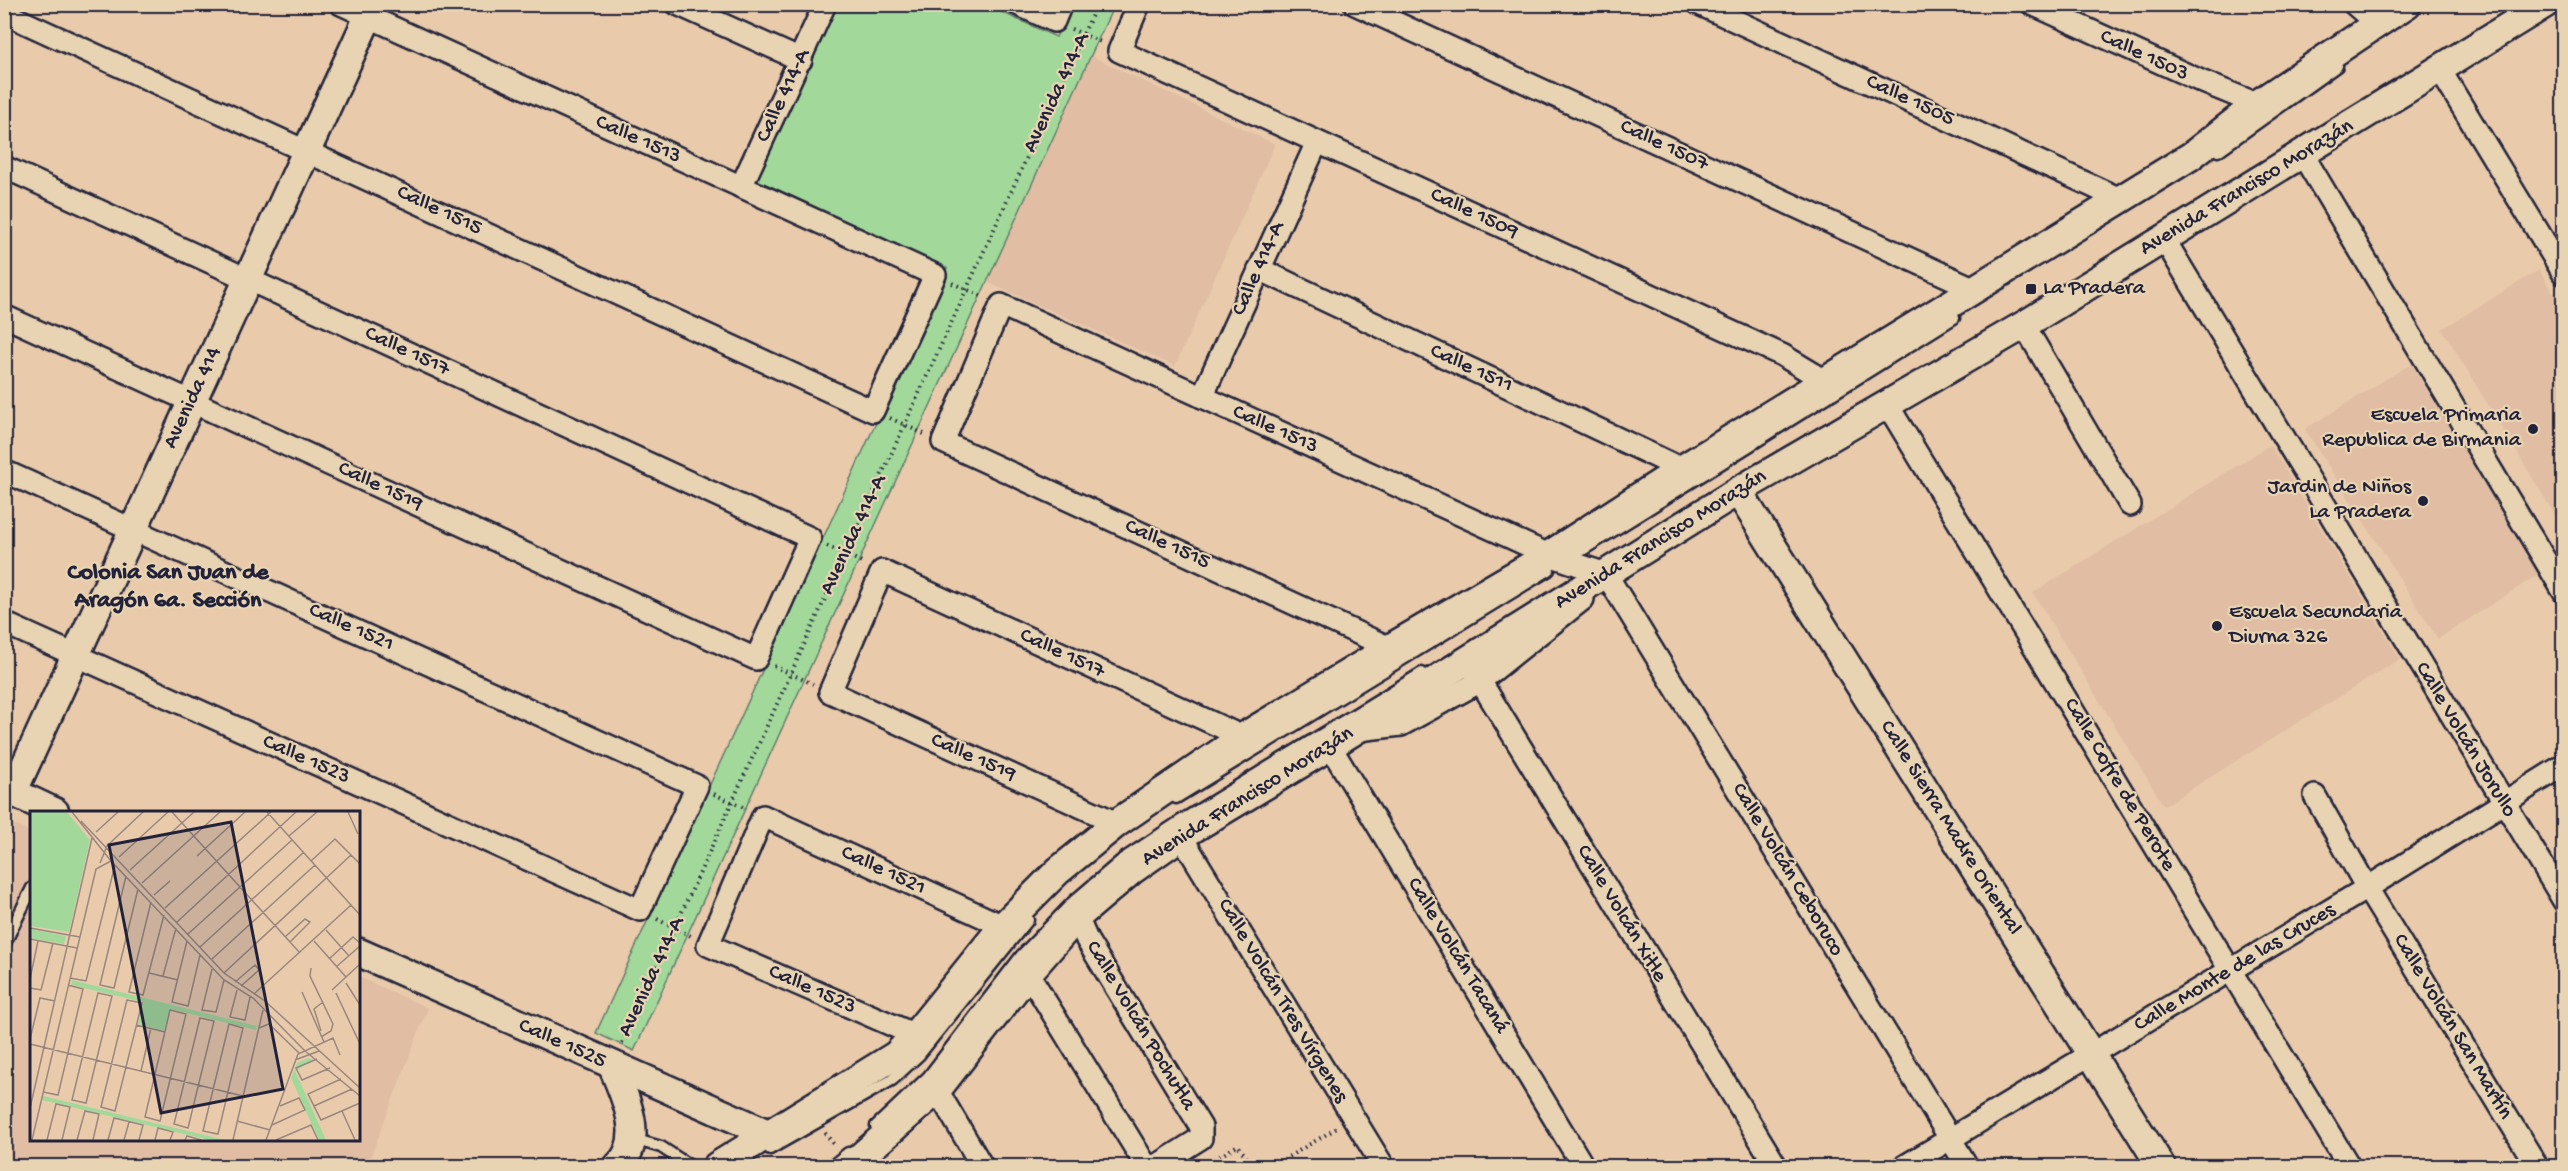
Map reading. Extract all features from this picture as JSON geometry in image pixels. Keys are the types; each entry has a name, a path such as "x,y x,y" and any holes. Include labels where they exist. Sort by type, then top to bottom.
{"street":[{"name":"Calle 1513","path":"341,4 371,11 741,187 935,275"},
{"path":"677,4 801,60"},
{"name":"Calle 414-A","path":"741,187 825,4"},
{"path":"1017,4 1058,13"},
{"name":"Avenida 414-A","path":"1119,51 1139,4"},
{"name":"Calle 1507","path":"1355,4 1968,300"},
{"name":"Calle 1505","path":"1699,4 2120,199"},
{"name":"Calle 1503","path":"2032,4 2203,82 2257,104"},
{"path":"2354,4 2377,31"},
{"name":"Avenida Francisco Morazán","path":"717,1167 764,1144 896,1055 915,1035 1003,926 1058,871 1243,737 1390,648 1557,558 1682,469 1968,300 2120,199 2191,156 2257,104 2377,31 2407,4"},
{"name":"Avenida Francisco Morazán","path":"848,1157 937,1090 1028,973 1077,917 1131,871 1181,836 1355,730 1474,671 1603,567 2024,325 2545,4"},
{"name":"Avenida 414","path":"9,790 75,655 371,11"},
{"name":"Calle 1515","path":"4,13 873,411"},
{"name":"Calle 1509","path":"1119,51 1782,355 1827,382"},
{"path":"2440,70 2564,274"},
{"name":"Calle 414-A","path":"1202,397 1317,142"},
{"path":"2303,155 2564,592"},
{"name":"Calle 1517","path":"4,166 810,538"},
{"name":"Calle Volcán Jorullo","path":"2164,239 2564,901"},
{"name":"Calle 1511","path":"1259,270 1682,469"},
{"path":"873,411 935,275"},
{"name":"Calle 1513","path":"1001,305 1557,558 1603,567"},
{"path":"943,442 1001,305"},
{"name":"Calle 1519","path":"4,316 756,659"},
{"path":"2024,325 2130,505"},
{"name":"Calle Cofre de Perote","path":"1887,404 2349,1167"},
{"name":"Calle 1515","path":"943,442 1390,648"},
{"name":"Calle 1521","path":"4,471 697,786"},
{"name":"Calle Sierra Madre Oriental","path":"1738,491 2161,1167"},
{"name":"Avenida 414-A","path":"756,659 810,538"},
{"name":"Calle Volcán Ceboruco","path":"1603,567 1967,1167"},
{"name":"Avenida 414-A","path":"830,692 882,571"},
{"name":"Calle 1517","path":"882,571 1243,737"},
{"name":"Calle 1523","path":"4,623 640,910"},
{"name":"Calle Volcán Xitle","path":"1474,671 1776,1167"},
{"name":"Calle 1519","path":"830,692 1119,829"},
{"name":"Calle Volcán Tacaná","path":"1330,746 1584,1167"},
{"name":"Calle Monte de las Cruces","path":"1905,1167 1950,1137 2367,888 2564,765"},
{"name":"Avenida 414-A","path":"640,910 697,786"},
{"path":"9,790 51,811"},
{"name":"Calle Volcán San Martín","path":"2315,796 2367,888 2537,1167"},
{"name":"Avenida 414-A","path":"708,945 763,816"},
{"name":"Calle 1521","path":"763,816 1003,926"},
{"name":"Calle Volcán Tres Vírgenes","path":"1181,836 1383,1167"},
{"name":"Calle Volcán Pochutla","path":"1077,917 1086,940 1201,1127 1203,1135 1198,1141 1158,1165 1150,1166"},
{"name":"Calle 1523","path":"708,945 915,1035"},
{"name":"Calle 1525","path":"360,953 612,1065 764,1144"},
{"path":"1028,973 1142,1160 1150,1166"},
{"path":"612,1065 628,1107 633,1139 624,1161 618,1167"},
{"path":"937,1090 982,1167"}],"lane":[{"path":"2377,31 2405,18 2414,4"},
{"path":"1641,538 2125,255 2214,194 2529,4"},
{"path":"2212,156 2347,59"},
{"path":"2166,185 2202,162"},
{"path":"1163,806 1968,300"},
{"path":"1503,624 1603,567"},
{"path":"869,1133 928,1077 1021,956 1074,901 1123,859 1182,820 1434,666"},
{"path":"1047,898 1119,829"},
{"path":"4,945 30,892"},
{"path":"764,1144 816,1122 891,1080 920,1055 1011,938 1033,914"},
{"path":"633,1139 661,1147 690,1167"},
{"path":"832,1167 848,1157"}],"path":[{"name":"Avenida 414-A","path":"612,1065 1097,4"},
{"path":"1058,13 1083,35 1119,51"},
{"path":"935,275 1001,305"},
{"path":"873,411 943,442"},
{"path":"810,538 882,571"},
{"path":"756,659 830,692"},
{"path":"697,786 763,816"},
{"path":"640,910 708,945"},
{"path":"1273,1167 1353,1118"},
{"path":"816,1122 848,1157"},
{"path":"1204,1167 1238,1145 1252,1167"}],"shaded area":[{"path":"1091,56 1275,144 1175,366 987,282"},
{"name":"Escuela Primaria Republica de Birmania","path":"2539,270 2563,310 2563,528 2442,329"},
{"name":"Jardin de Niños La Pradera","path":"2411,364 2539,574 2438,639 2305,429"},
{"name":"Escuela Secundaria Diurna 326","path":"2270,445 2400,659 2164,806 2033,593"},
{"path":"4,820 30,832 30,1141 360,1141 360,977 428,1008 367,1166 21,1166 5,1157"}],"green space":[{"path":"836,5 986,5 1056,37 1071,5 1114,5 634,1051 596,1033 947,268 755,179"}],"place":[{"name":"La Pradera","path":"2031,289"},
{"name":"Escuela Primaria Republica de Birmania","path":"2533,429"},
{"name":"Jardin de Niños La Pradera","path":"2423,501"},
{"name":"Escuela Secundaria Diurna 326","path":"2217,626"}],"district":[{"name":"Colonia San Juan de Aragón 6a. Sección","path":"168,587"}]}
